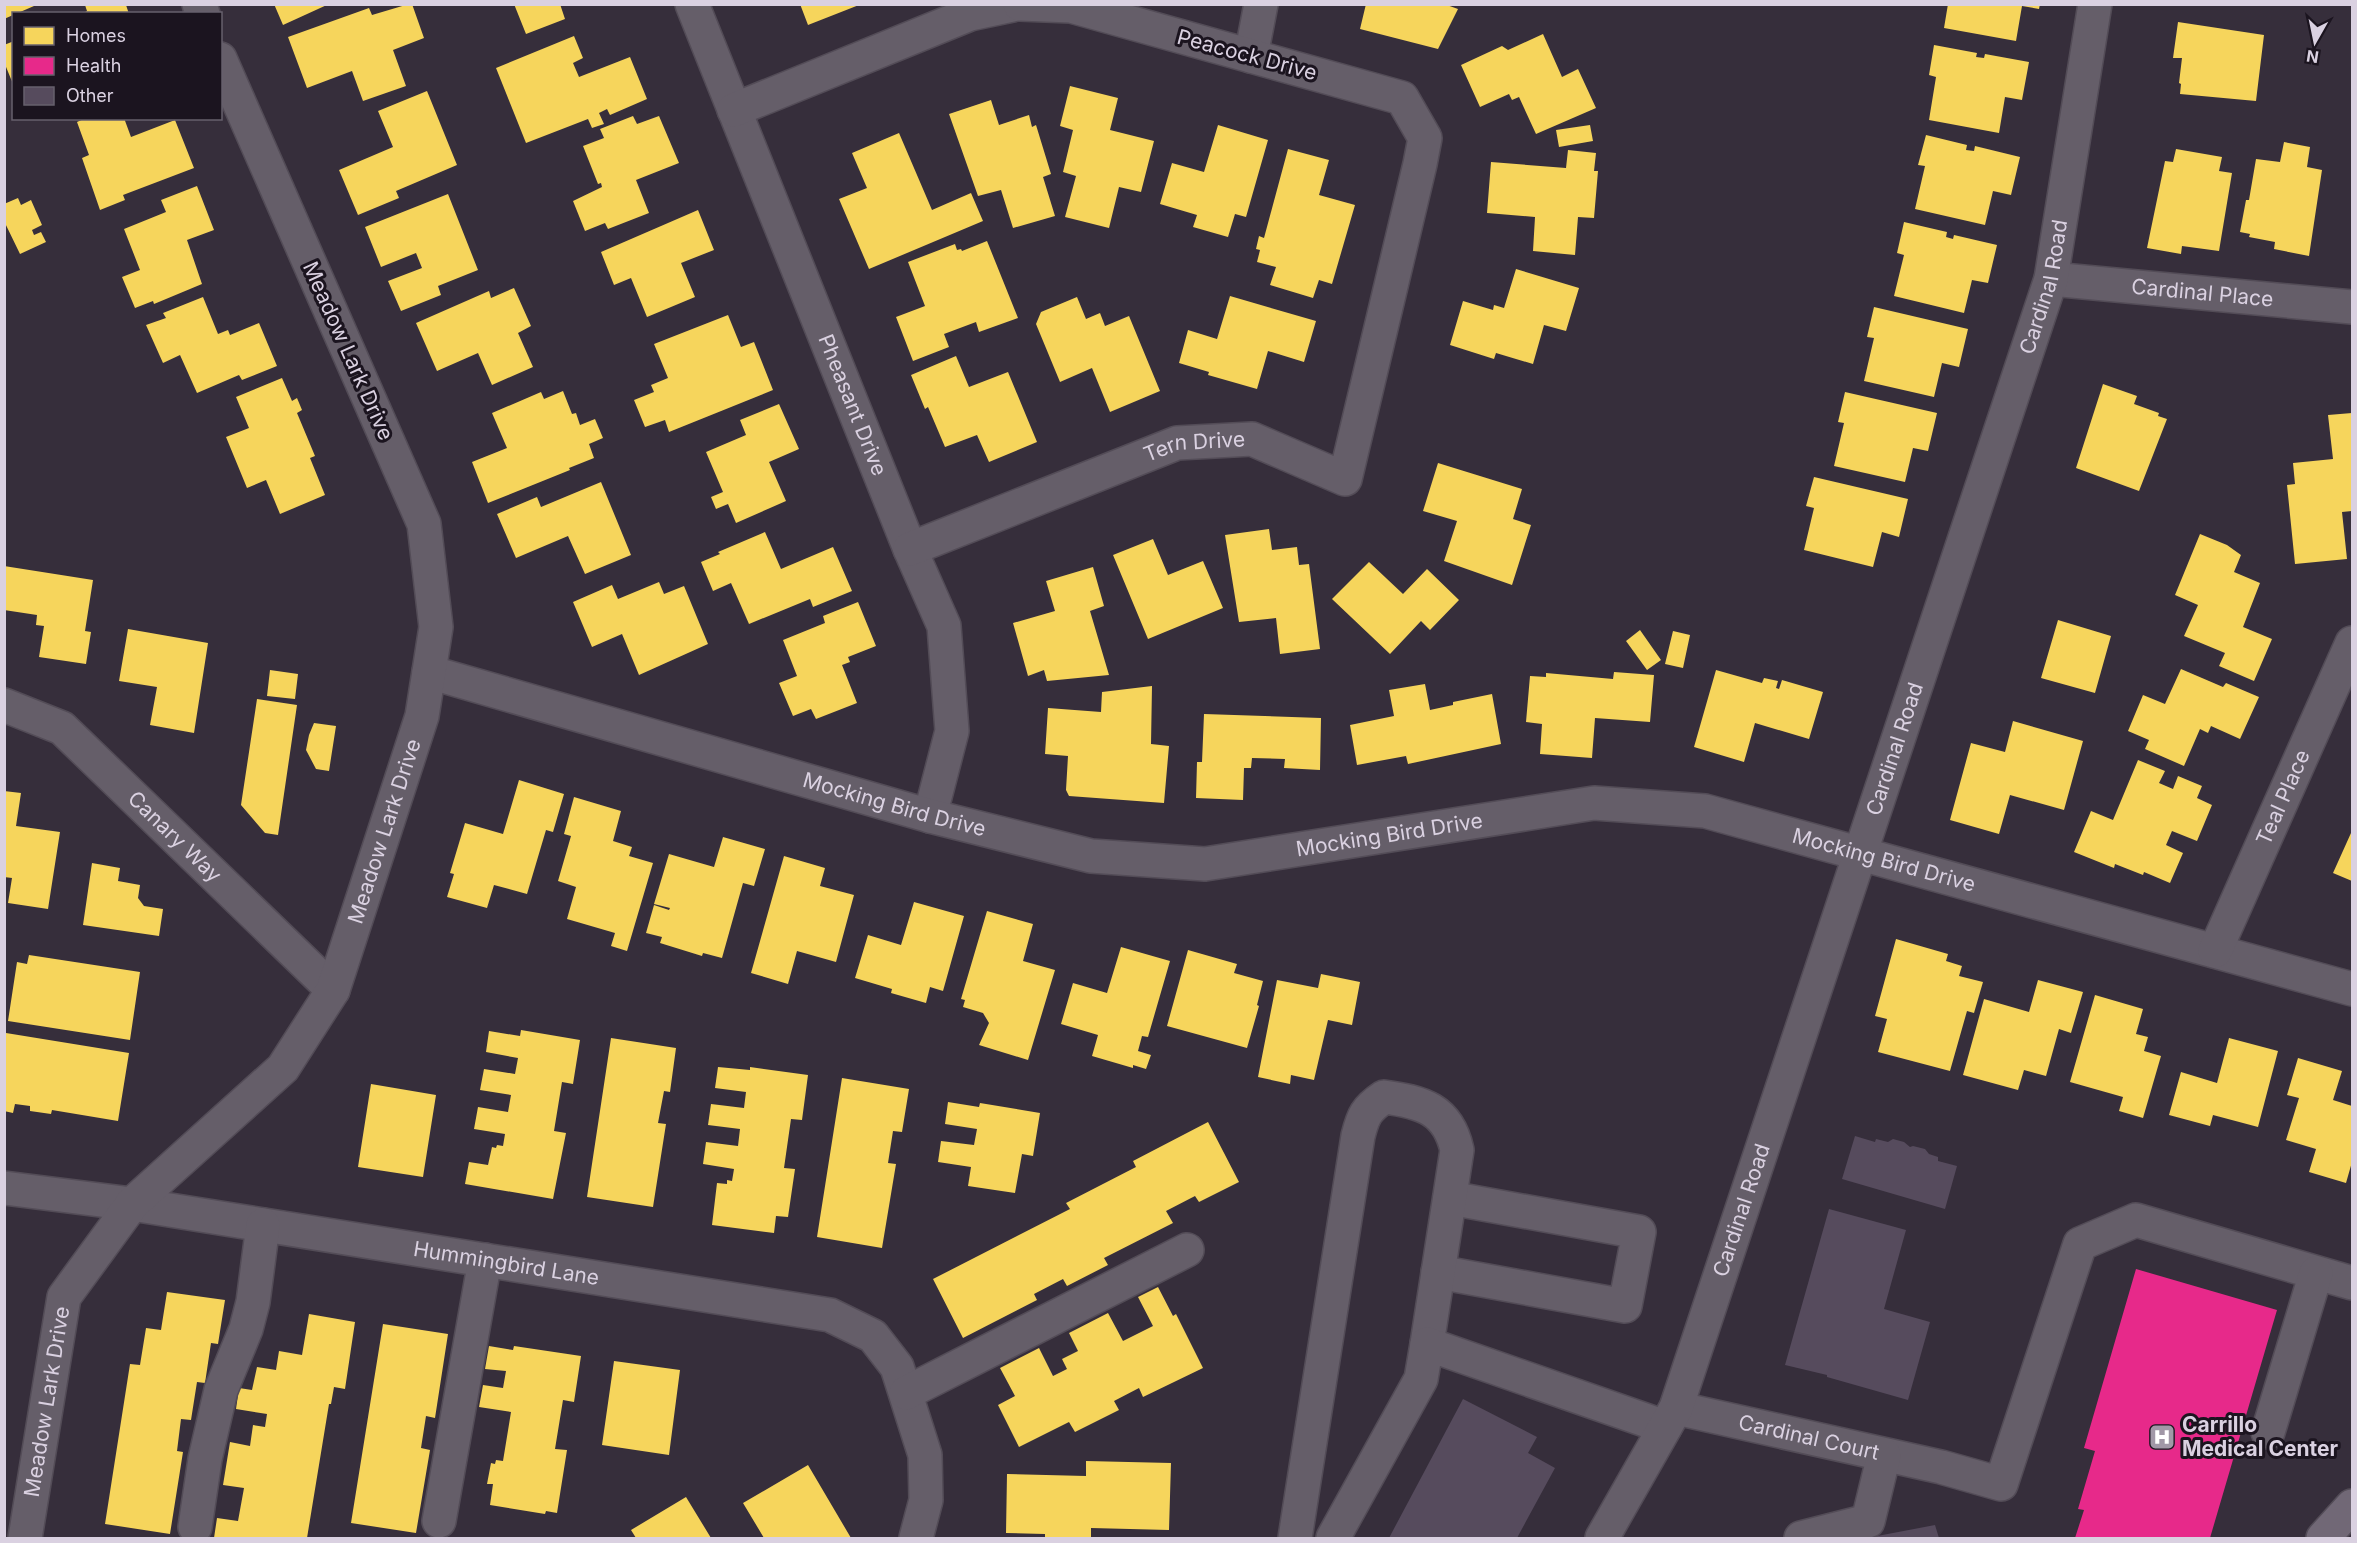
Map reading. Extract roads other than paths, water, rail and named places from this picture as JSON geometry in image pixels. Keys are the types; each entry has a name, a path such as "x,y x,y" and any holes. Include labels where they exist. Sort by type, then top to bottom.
{"highway":[{"path":"2323,1539 2352,1506"}],"street":[{"name":"Pheasant Drive","path":"692,4 910,549 944,626 952,731 930,816"},
{"name":"Peacock Drive","path":"734,110 970,14 1018,4 1071,6 1402,98 1425,138 1420,165"},
{"path":"1251,56 1261,4"},
{"name":"Cardinal Road","path":"1602,1539 1671,1417 2051,279 2095,4"},
{"name":"Meadow Lark Drive","path":"25,1539 64,1297 132,1204 283,1068 333,990 422,716 436,627 423,524 222,64"},
{"name":"Tern Drive","path":"910,549 1177,444 1252,439 1346,479 1420,165"},
{"name":"Cardinal Place","path":"2051,279 2352,307"},
{"name":"Teal Place","path":"2215,951 2352,643"},
{"name":"Mocking Bird Drive","path":"429,672 930,816 1091,856 1205,864 1594,803 1705,811 2352,989"},
{"name":"Canary Way","path":"4,705 62,728 333,990"},
{"path":"1295,1539 1358,1136 1363,1116 1372,1105 1384,1097 1423,1104 1437,1113 1448,1124 1457,1150 1421,1380 1333,1539"},
{"name":"Hummingbird Lane","path":"4,1188 132,1204 830,1315 873,1336 897,1367 925,1455 926,1500 916,1539"},
{"path":"1438,1272 1625,1306 1638,1232 1450,1198"},
{"name":"Cardinal Court","path":"1427,1344 1671,1417 1884,1455 1941,1467 2001,1484 2080,1244 2136,1220 2316,1273"},
{"path":"195,1527 205,1459 221,1390 246,1329 253,1302 263,1225"},
{"path":"906,1393 1187,1250"},
{"path":"439,1521 485,1260"},
{"path":"2268,1432 2316,1273 2352,1283"},
{"path":"1801,1539 1868,1521 1884,1455"}],"place":[{"name":"Carrillo Medical Center","path":"2162,1437"}]}
